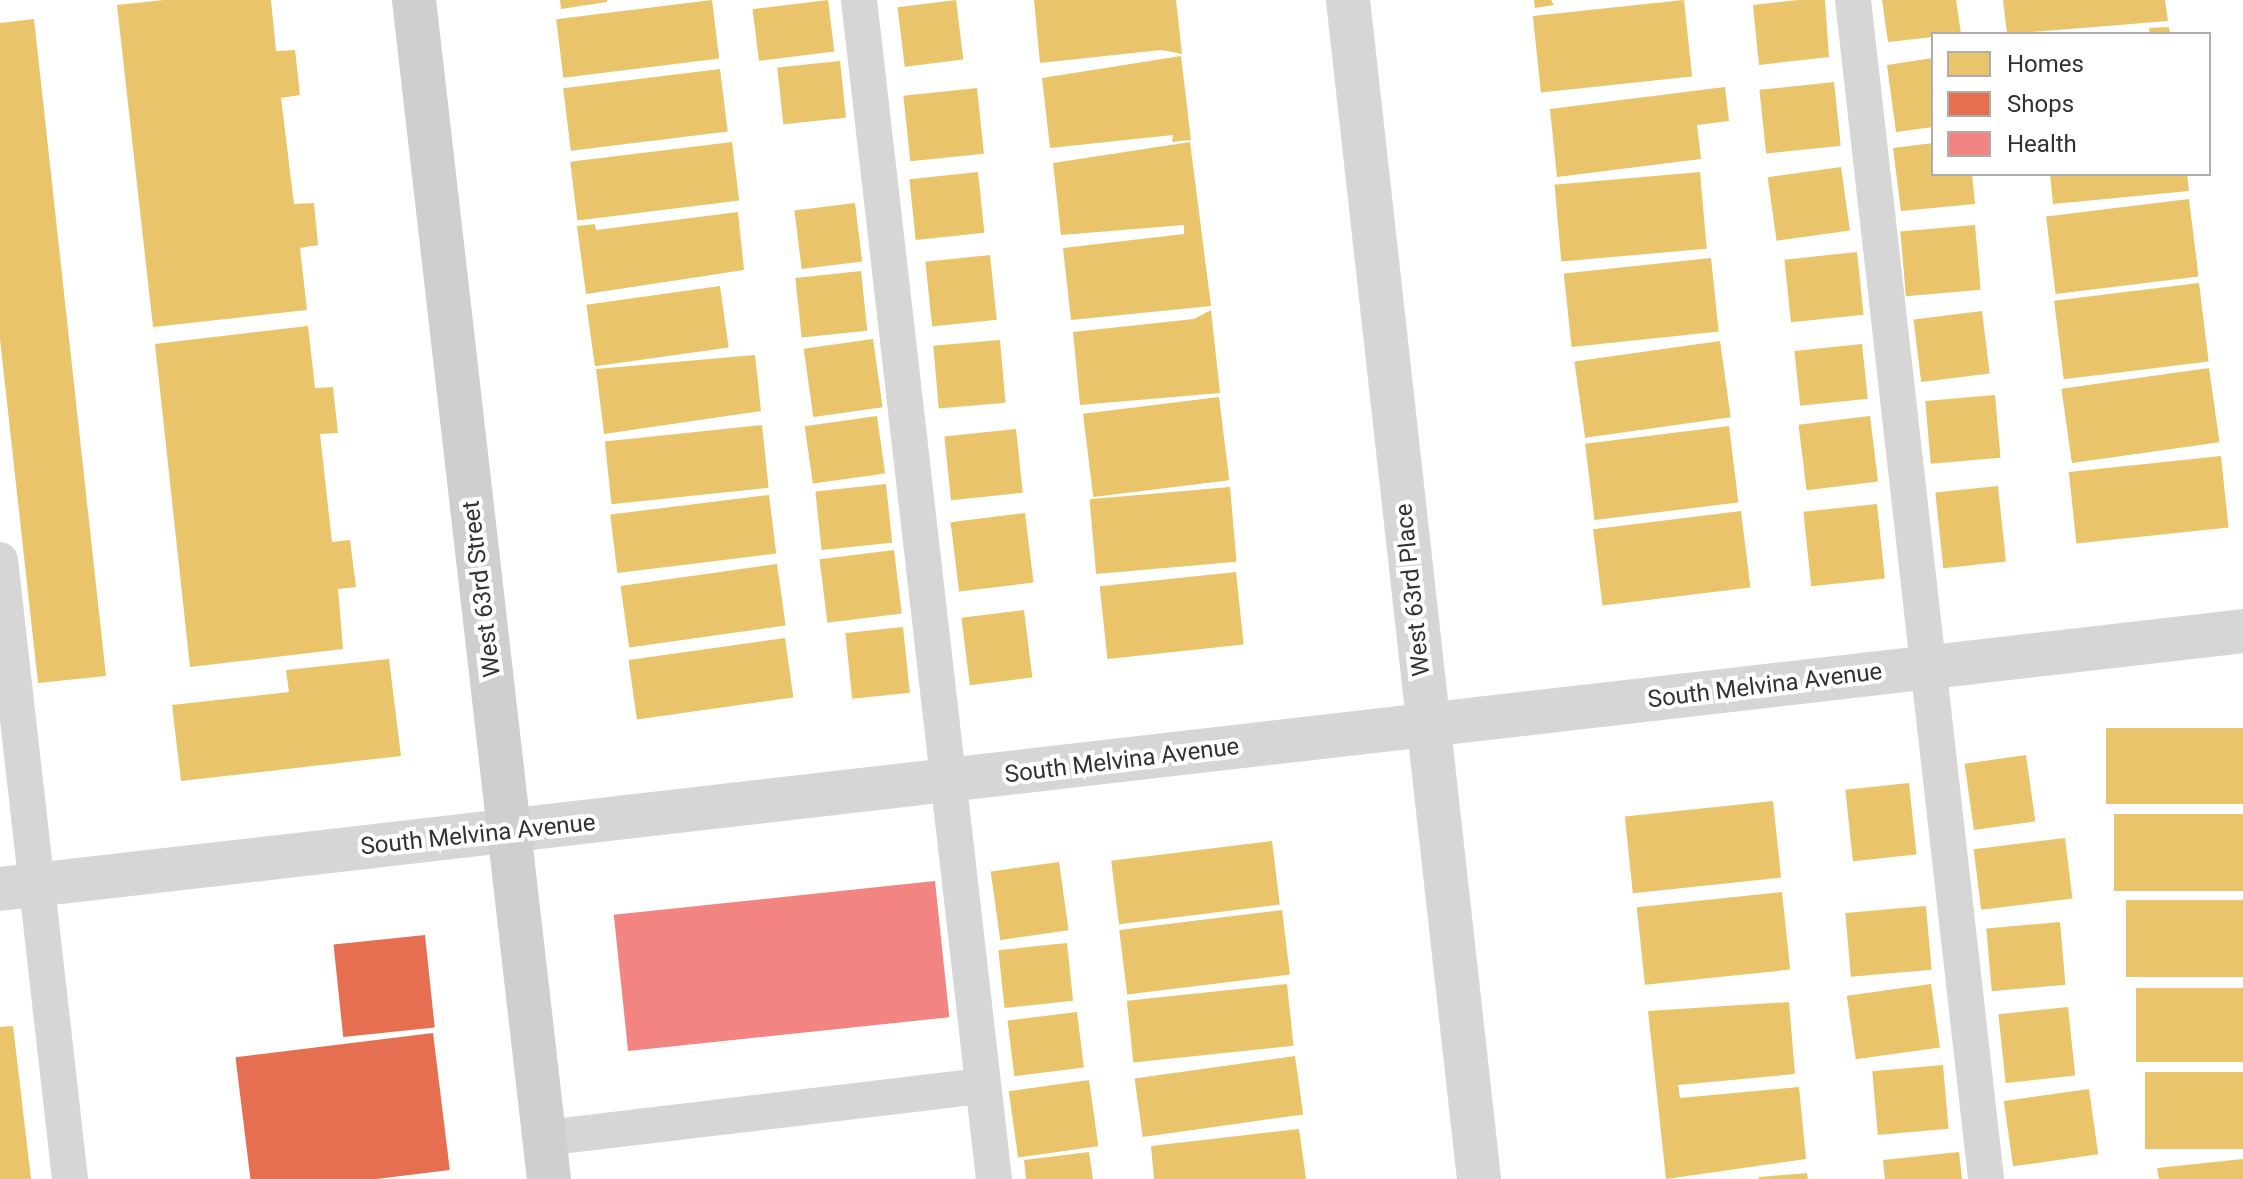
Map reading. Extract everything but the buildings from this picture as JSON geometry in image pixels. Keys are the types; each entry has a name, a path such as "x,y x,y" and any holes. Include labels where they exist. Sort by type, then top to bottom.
{"main road":[{"name":"West 63rd Street","path":"414,0 547,1158"}],"street":[{"name":"West 63rd Place","path":"1348,0 1479,1179"},
{"name":"South Melvina Avenue","path":"17,888 2243,631"}],"lane":[{"path":"859,0 994,1179"},
{"path":"1853,0 1986,1179"},
{"path":"0,560 17,888 70,1179"},
{"path":"547,1158 982,1086"}]}
